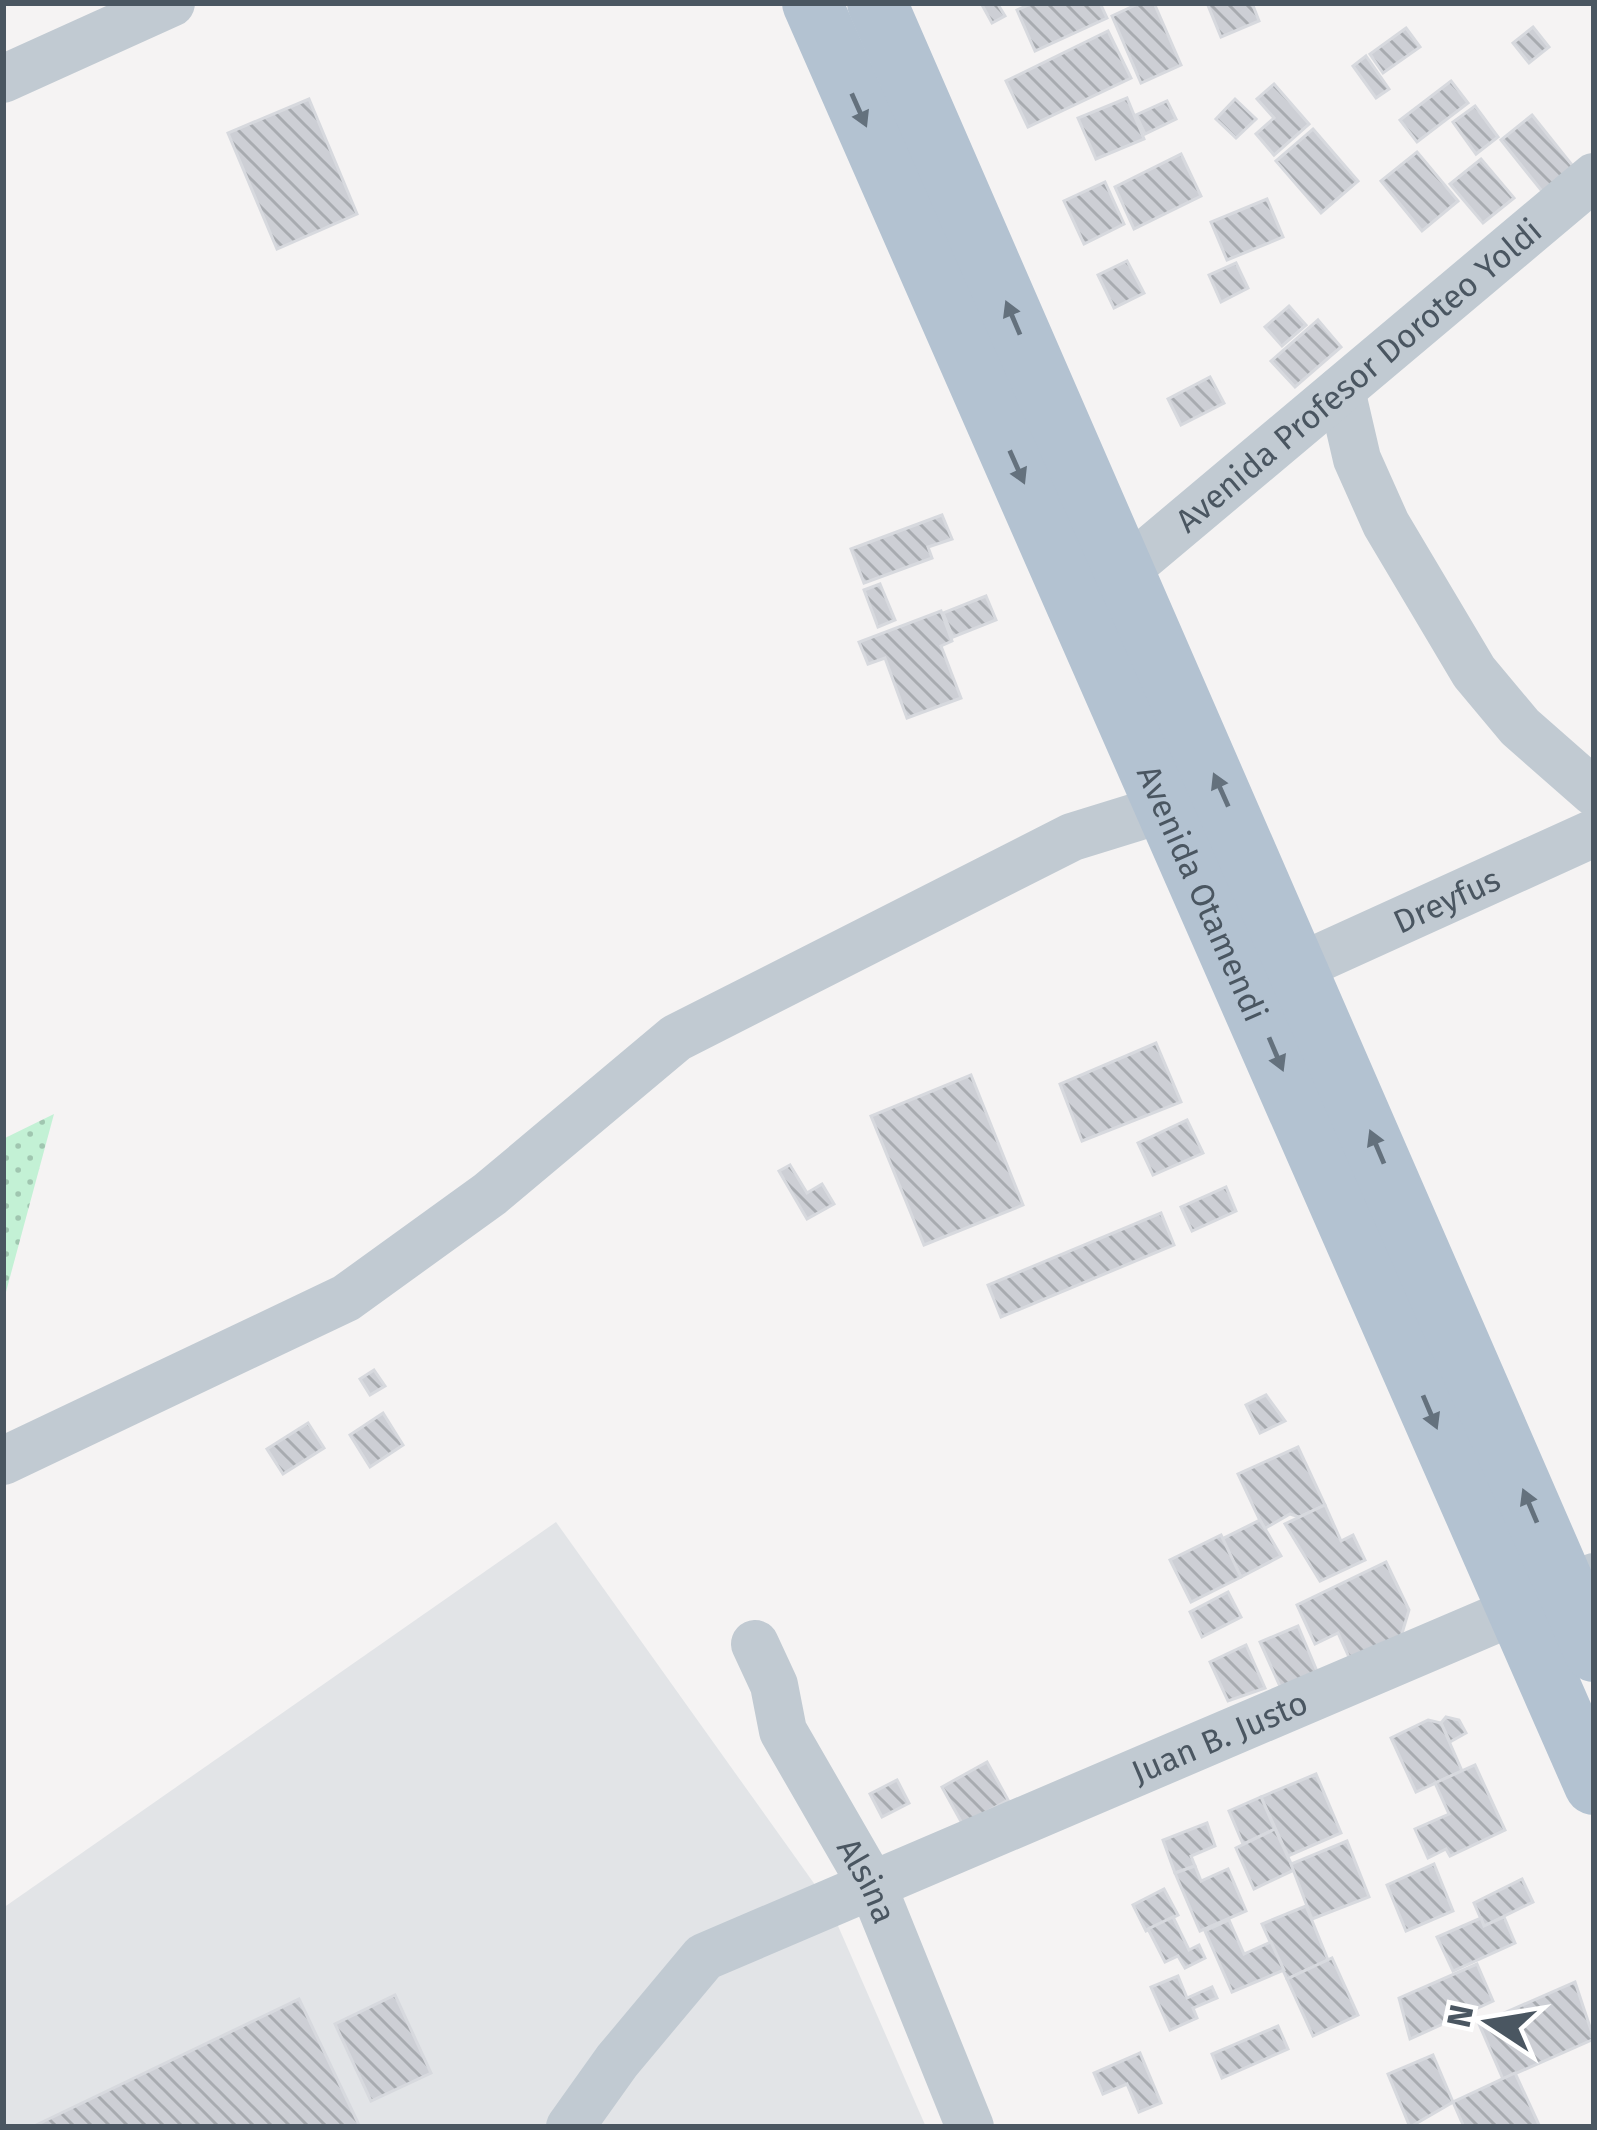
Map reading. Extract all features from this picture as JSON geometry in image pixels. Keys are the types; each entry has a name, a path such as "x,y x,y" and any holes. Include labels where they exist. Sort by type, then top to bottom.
{"main road":[{"name":"Avenida Otamendi","path":"812,3 1097,557"},
{"name":"Avenida Otamendi","path":"877,3 1097,557 1169,807 1558,1592 1594,1652"},
{"name":"Avenida Otamendi","path":"1123,638 1299,967 1558,1592 1594,1785"}],"street":[{"path":"3,79 171,3"},
{"name":"Avenida Profesor Doroteo Yoldi","path":"1097,557 1341,389 1594,177"},
{"path":"1341,389 1357,459 1387,524 1474,672 1520,727 1594,792"},
{"path":"3,1462 346,1298 490,1194 676,1038 1072,837 1169,807"},
{"name":"Dreyfus","path":"1299,967 1594,833"},
{"name":"Juan B. Justo","path":"570,2127 617,2061 704,1958 1558,1592"},
{"name":"Alsina","path":"755,1644 774,1685 783,1730 873,1887 970,2127"}],"shaded area":[{"path":"556,1522 828,1903 926,2127 3,2127 3,1908"}],"green space":[{"path":"54,1114 3,1303 3,1139"}],"building":[{"path":"981,3 997,3 1005,16 992,23"},
{"path":"1033,3 1100,3 1107,18 1035,51 1017,10"},
{"path":"1140,3 1154,3 1181,65 1141,83 1112,16"},
{"path":"1207,3 1252,3 1259,21 1221,37"},
{"path":"1533,27 1549,47 1529,63 1513,43"},
{"path":"1406,28 1420,47 1383,73 1370,54"},
{"path":"1108,31 1131,78 1028,127 1006,81"},
{"path":"1366,56 1389,89 1376,98 1353,66"},
{"path":"1451,81 1468,103 1417,142 1400,120"},
{"path":"1274,84 1309,124 1274,155 1256,134 1274,118 1257,99"},
{"path":"1127,98 1144,139 1096,159 1078,118"},
{"path":"309,99 357,214 277,249 228,133"},
{"path":"1235,99 1256,119 1236,138 1216,119"},
{"path":"1167,101 1176,119 1145,134 1136,115"},
{"path":"1475,106 1498,137 1476,154 1453,122"},
{"path":"1532,115 1576,170 1545,195 1501,140"},
{"path":"1313,129 1358,181 1321,213 1276,161"},
{"path":"1417,152 1458,201 1422,231 1381,181"},
{"path":"1181,154 1201,196 1134,229 1115,187"},
{"path":"1481,159 1514,198 1483,223 1450,184"},
{"path":"1105,182 1124,224 1084,244 1064,201"},
{"path":"1267,199 1283,237 1227,260 1211,222"},
{"path":"1127,261 1144,293 1114,308 1098,275"},
{"path":"1236,263 1248,288 1221,302 1209,275"},
{"path":"1289,306 1306,325 1282,346 1265,327"},
{"path":"1318,320 1341,347 1295,387 1271,361"},
{"path":"1210,377 1224,403 1181,425 1168,399"},
{"path":"942,515 952,539 928,547 932,558 864,583 851,549"},
{"path":"880,584 895,620 878,627 864,590"},
{"path":"986,596 996,620 953,637 943,613"},
{"path":"941,611 952,641 941,646 961,698 907,718 885,658 868,664 859,642"},
{"path":"1156,1043 1181,1102 1082,1141 1060,1084"},
{"path":"971,1075 1023,1205 924,1245 871,1116"},
{"path":"1187,1120 1203,1153 1153,1175 1138,1143"},
{"path":"790,1165 807,1193 822,1184 834,1204 807,1219 779,1171"},
{"path":"1226,1187 1236,1211 1192,1231 1181,1207"},
{"path":"1161,1213 1174,1245 1001,1317 988,1285"},
{"path":"374,1370 385,1386 370,1395 360,1379"},
{"path":"1266,1395 1285,1421 1260,1433 1246,1405"},
{"path":"383,1413 403,1445 370,1467 350,1435"},
{"path":"308,1423 324,1448 283,1474 267,1449"},
{"path":"1298,1447 1325,1505 1299,1517 1290,1514 1264,1529 1238,1474"},
{"path":"1325,1505 1341,1541 1353,1535 1365,1560 1320,1581 1285,1524"},
{"path":"1260,1520 1281,1556 1241,1577 1222,1539"},
{"path":"1221,1535 1241,1577 1191,1602 1170,1560"},
{"path":"1386,1562 1409,1610 1398,1647 1354,1668 1338,1633 1315,1644 1297,1605"},
{"path":"1228,1592 1241,1617 1202,1637 1190,1612"},
{"path":"1298,1626 1319,1676 1283,1693 1260,1642"},
{"path":"1246,1645 1265,1688 1228,1701 1210,1662"},
{"path":"1446,1717 1459,1720 1466,1733 1450,1742 1441,1723"},
{"path":"1428,1720 1441,1723 1462,1771 1416,1792 1391,1738"},
{"path":"987,1762 1008,1800 963,1825 942,1787"},
{"path":"1475,1765 1505,1830 1450,1856 1446,1849 1428,1858 1415,1829 1449,1814 1435,1783"},
{"path":"1316,1774 1341,1833 1288,1856 1261,1797"},
{"path":"897,1780 909,1803 882,1817 870,1794"},
{"path":"1261,1797 1275,1829 1243,1844 1229,1811"},
{"path":"1207,1823 1215,1846 1191,1856 1195,1866 1175,1873 1163,1840"},
{"path":"1275,1829 1294,1870 1254,1889 1236,1848"},
{"path":"1347,1841 1369,1897 1312,1919 1291,1864"},
{"path":"1434,1864 1453,1911 1406,1931 1387,1885"},
{"path":"1195,1866 1201,1881 1228,1869 1246,1911 1200,1931 1175,1873"},
{"path":"1522,1879 1533,1902 1484,1926 1474,1903"},
{"path":"1164,1889 1178,1915 1146,1931 1133,1905"},
{"path":"1306,1906 1328,1960 1287,1979 1262,1924"},
{"path":"1173,1917 1189,1950 1199,1945 1205,1958 1185,1968 1178,1956 1165,1962 1148,1929"},
{"path":"1504,1917 1515,1943 1453,1971 1437,1937 1481,1918 1484,1926"},
{"path":"1229,1920 1244,1954 1271,1942 1284,1970 1232,1992 1205,1931"},
{"path":"1332,1958 1358,2015 1313,2036 1287,1979"},
{"path":"1477,1964 1493,2001 1410,2039 1399,1998"},
{"path":"1178,1976 1187,1998 1212,1987 1217,1998 1193,2008 1197,2018 1170,2030 1151,1987"},
{"path":"1575,1982 1594,2039 1503,2079 1479,2024"},
{"path":"395,1995 431,2073 371,2101 335,2024"},
{"path":"299,1999 360,2127 32,2127"},
{"path":"1278,2026 1288,2049 1222,2078 1212,2054"},
{"path":"1140,2053 1161,2103 1139,2112 1127,2084 1103,2094 1094,2073"},
{"path":"1433,2055 1453,2102 1410,2127 1388,2074"},
{"path":"1515,2073 1540,2127 1464,2127 1453,2102"}]}
